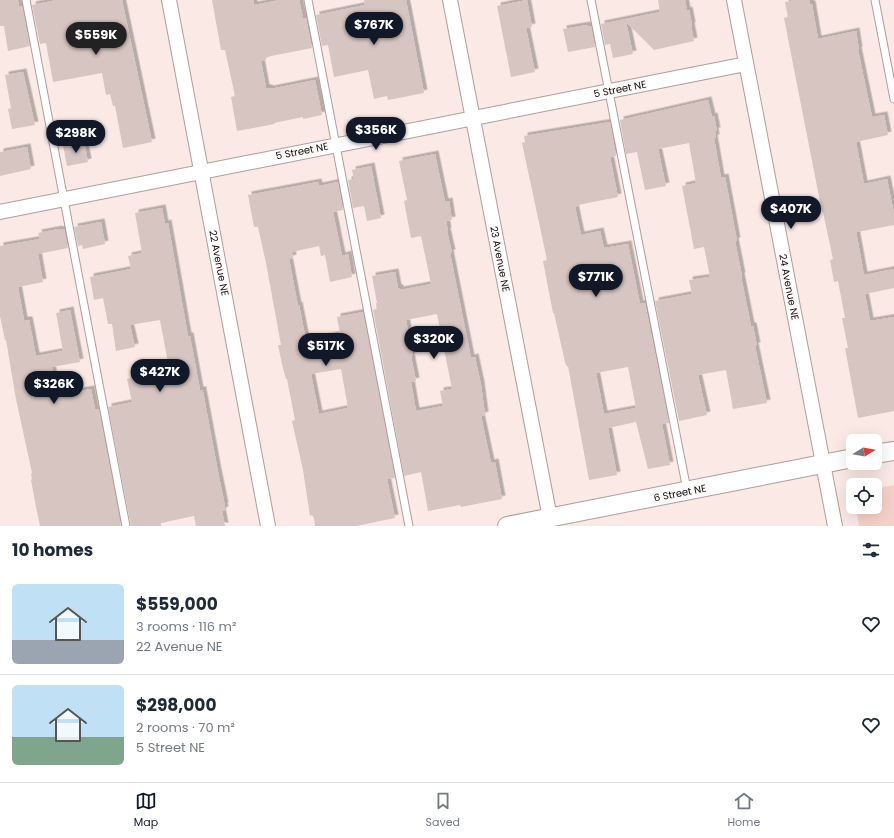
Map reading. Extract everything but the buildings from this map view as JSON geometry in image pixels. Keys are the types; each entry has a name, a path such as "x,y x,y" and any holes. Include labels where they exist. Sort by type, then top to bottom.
{"street":[{"name":"22 Avenue NE","path":"169,0 268,526"},
{"name":"23 Avenue NE","path":"450,0 550,518"},
{"name":"24 Avenue NE","path":"734,0 835,526"},
{"name":"5 Street NE","path":"0,212 746,64"},
{"path":"882,453 894,451"},
{"name":"6 Street NE","path":"507,526 846,459"}],"lane":[{"path":"26,0 126,526"},
{"path":"308,0 409,526"},
{"path":"591,0 687,491"},
{"path":"875,0 894,99"}],"shaded area":[{"path":"894,485 894,526 859,526 857,514 882,514 882,488"}]}
